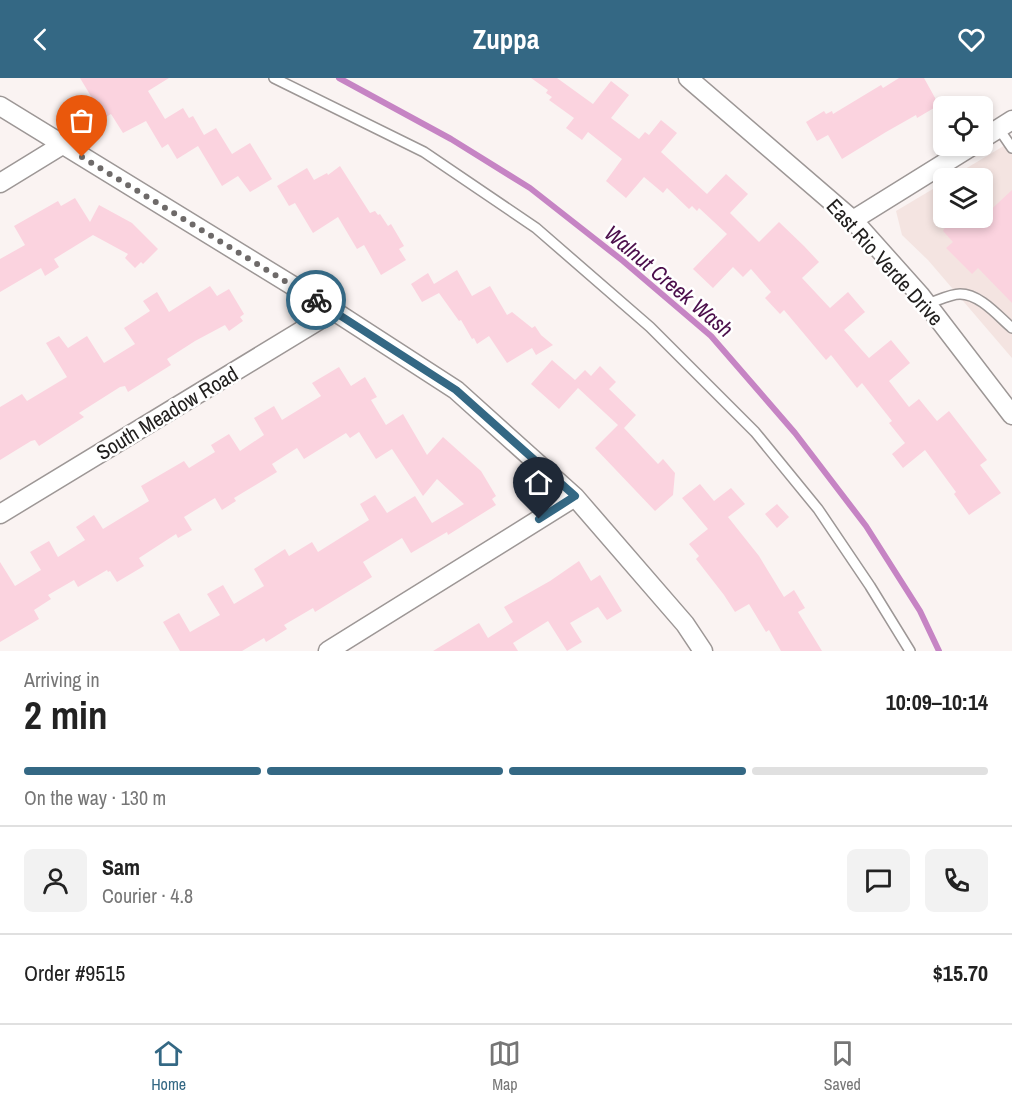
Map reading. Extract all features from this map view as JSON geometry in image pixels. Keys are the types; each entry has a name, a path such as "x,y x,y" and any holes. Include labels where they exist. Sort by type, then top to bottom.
{"street":[{"name":"East Rio Verde Drive","path":"688,78 853,220 927,304 1012,415"},
{"path":"0,106 334,311 456,390 575,496 685,624 703,651"},
{"path":"993,132 1006,124"},
{"path":"0,183 62,145"},
{"path":"853,220 956,156"},
{"name":"South Meadow Road","path":"0,514 334,311"},
{"path":"328,651 575,496"}],"lane":[{"path":"274,78 424,152 536,228 650,327 755,432 818,509 870,586 909,651"},
{"path":"1006,124 1012,148"},
{"path":"927,304 959,294 973,297 1012,328"}],"shaded area":[{"path":"1012,141 1012,358 928,260 902,235 896,211 933,189 933,228 993,228 993,168 967,168 987,156 993,156 993,152"}],"building":[{"path":"80,78 169,78 148,91 165,119 183,108 189,118 193,116 204,135 216,128 232,154 250,143 272,179 250,192 238,176 222,186 198,146 177,159 168,144 162,148 146,121 123,133 111,114 104,118"},
{"path":"531,78 557,78 593,104 611,81 629,95 611,118 639,139 645,132 649,135 661,120 677,133 661,152 707,194 726,174 748,194 730,213 759,242 779,222 804,246 819,262 802,278 830,308 848,292 865,312 844,330 869,358 891,340 910,363 889,381 909,407 919,399 937,421 949,411 987,460 980,465 1001,493 969,515 954,494 956,492 925,450 903,468 892,454 905,443 889,423 892,421 862,383 857,388 831,355 826,360 784,310 780,314 765,298 771,292 751,269 743,277 733,267 713,288 693,269 727,234 699,208 697,211 692,206 689,209 667,188 663,193 644,177 626,198 606,181 622,159 588,132 582,140 566,128 574,118 549,100 552,97 546,93 548,90"},
{"path":"899,78 924,78 934,96 933,109 917,118 916,115 842,159 828,135 817,141 806,122 824,111 826,114 832,111 833,114 881,85 883,88"},
{"path":"340,166 370,213 375,211 378,215 380,214 388,226 391,224 404,246 399,249 406,260 381,275 364,245 357,249 338,217 313,233 295,203 289,206 277,186 307,168 314,180 327,173 328,175"},
{"path":"1012,190 1012,303 978,268 972,274 946,248 953,242 943,231 945,228 993,228 993,208"},
{"path":"75,198 90,222 99,205 132,223 158,249 143,264 141,262 135,268 125,258 128,254 93,235 54,259 59,267 45,276 41,268 0,292 0,259 25,245 14,226 58,201 61,206"},
{"path":"457,270 472,296 490,286 507,315 512,312 532,328 535,326 541,335 553,345 536,355 532,348 507,363 489,336 477,344 474,338 472,339 461,320 459,321 439,293 422,302 411,284 428,273 434,284"},
{"path":"210,286 217,296 229,289 244,314 240,317 243,321 229,331 225,325 195,341 167,359 171,365 128,392 125,386 120,387 79,413 84,417 39,446 35,440 31,441 0,460 0,407 22,394 27,401 67,377 46,343 59,336 68,348 87,336 104,363 135,344 124,328 150,311 143,301 157,292 169,312"},
{"path":"552,360 575,380 585,370 591,376 600,366 616,382 609,389 636,415 624,428 658,464 663,459 675,473 673,495 655,511 595,448 618,425 578,388 559,409 531,384"},
{"path":"339,367 351,386 365,377 377,397 371,400 386,425 403,414 427,455 443,437 481,471 496,496 492,499 496,505 448,535 447,532 411,553 402,538 363,562 372,577 315,612 313,608 284,625 287,629 266,642 264,638 242,651 180,651 163,622 179,613 190,632 220,615 207,594 223,585 234,604 264,586 254,569 285,549 289,556 312,542 318,552 369,520 360,504 375,495 387,513 415,496 432,523 464,504 437,479 423,496 392,449 376,459 359,432 350,438 346,433 304,459 297,448 272,464 277,472 234,498 236,501 222,510 215,498 184,517 192,530 178,538 176,534 139,558 144,566 117,582 107,570 78,587 74,580 48,595 51,599 34,610 39,619 0,642 0,562 15,586 41,570 30,552 49,541 58,557 85,540 76,527 94,515 103,529 149,501 141,486 184,461 189,468 215,452 211,445 229,434 240,451 264,435 254,418 274,406 282,420 321,396 312,383"},
{"path":"700,484 714,501 731,488 745,504 728,517 759,556 784,597 794,590 805,608 798,612 822,651 781,651 769,630 766,632 749,604 735,612 696,559 699,556 689,544 708,529 682,498"},
{"path":"777,504 789,517 777,528 765,514"},
{"path":"579,561 591,581 600,575 622,611 607,620 598,607 570,623 582,642 567,651 548,621 513,643 518,651 433,651 479,623 488,638 513,622 504,607 550,581"}],"waterway":[{"name":"Walnut Creek Wash","path":"339,78 451,139 530,188 623,261 711,336 795,433 866,526 920,611 939,651"}],"way so far":[{"path":"82,157 316,300"}],"route":[{"path":"316,300 456,390 575,496 539,519"}]}
